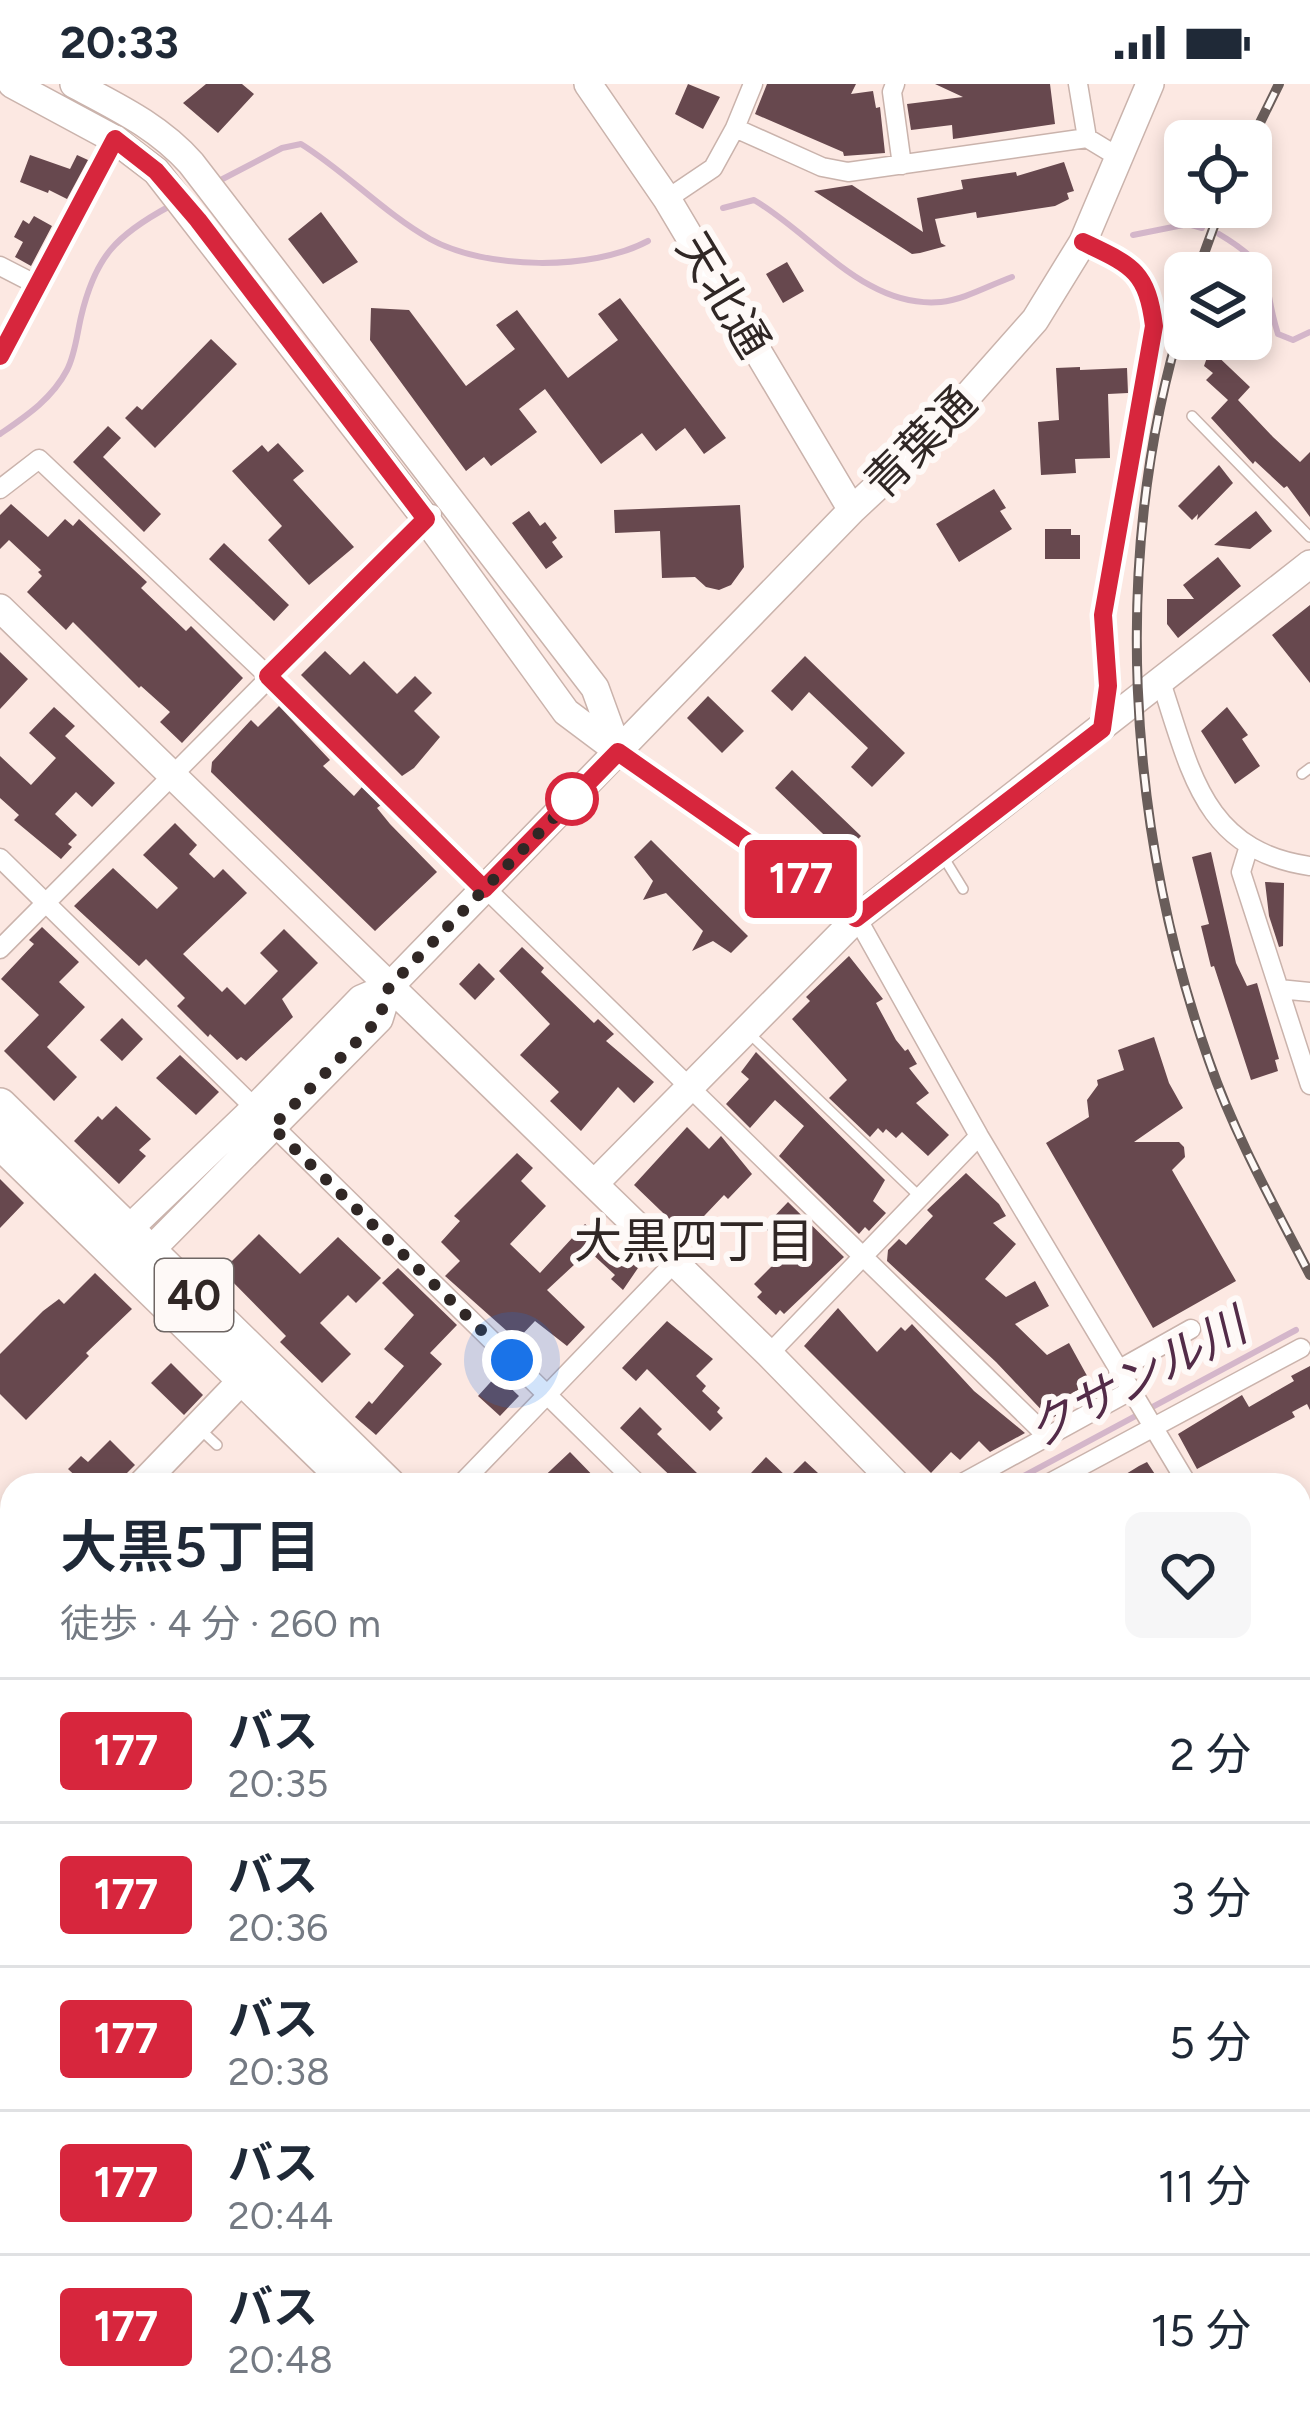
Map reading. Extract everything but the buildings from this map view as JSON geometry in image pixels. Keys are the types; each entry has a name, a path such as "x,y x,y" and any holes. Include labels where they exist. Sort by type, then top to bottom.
{"highway":[{"name":"40","path":"0,1105 244,1378 340,1473"},
{"name":"40","path":"0,1142 130,1249 376,1473"}],"street":[{"path":"12,84 53,93 167,184 426,519 566,712 856,918 979,1136 1181,1473"},
{"path":"74,84 171,140 191,163 595,688 618,752"},
{"name":"天北通","path":"588,84 668,200 852,510"},
{"path":"668,200 712,168 753,84"},
{"path":"896,84 892,92 902,165"},
{"path":"1078,84 1087,137"},
{"name":"青葉通","path":"130,1249 263,1118 361,999 389,987 852,510 935,433 1035,320 1083,242 1150,84"},
{"path":"735,128 822,167 848,172 1087,137 1120,158"},
{"path":"0,356 115,139"},
{"path":"1083,242 1124,261 1141,275 1154,326 1103,615 1108,686 1102,729"},
{"path":"0,266 39,286"},
{"path":"0,489 39,459 1049,1438"},
{"path":"0,950 449,499"},
{"path":"593,1184 856,918 1308,571"},
{"path":"0,608 769,1354 885,1473"},
{"path":"1161,682 1187,761 1227,830 1249,849 1276,861 1310,866"},
{"path":"1249,849 1241,872 1310,1085"},
{"path":"0,858 627,1473"},
{"path":"1279,988 1310,992"},
{"path":"769,1354 979,1136"},
{"path":"471,1473 674,1263"},
{"path":"1118,1370 1191,1329"},
{"path":"1066,1473 1150,1424 1301,1348"},
{"path":"156,1473 207,1436 244,1378"},
{"path":"982,1473 1131,1392"}],"lane":[{"path":"1192,416 1310,537"},
{"path":"941,853 963,889"},
{"path":"746,1030 920,1197"}],"waterway":[{"path":"213,184 282,148 301,144 413,229 480,257 569,262 625,251 648,241"},
{"path":"723,208 754,200 864,282 914,301 949,301 1012,277"},
{"path":"0,434 38,406 67,370 93,278 110,250 135,227 170,206"},
{"path":"1133,235 1168,228"},
{"path":"1219,234 1259,267 1278,334 1293,340 1310,332"},
{"name":"クサンル川","path":"1029,1473 1296,1330"}],"railway":[{"path":"1261,120 1279,84"},
{"path":"1205,252 1213,228"},
{"path":"1172,360 1145,497 1138,592 1145,784 1181,971 1209,1061 1243,1143 1310,1275"}],"bus line":[{"name":"177","path":"0,356 115,139 156,171 198,220 426,519 268,676 484,889 618,752 856,918 1102,729 1108,686 1103,615 1154,326 1141,275 1124,261 1083,242"}],"district":[{"name":"大黒四丁目","path":"694,1241"}],"route":[{"path":"512,1360 272,1127 379,1019 389,987 572,799"}]}
